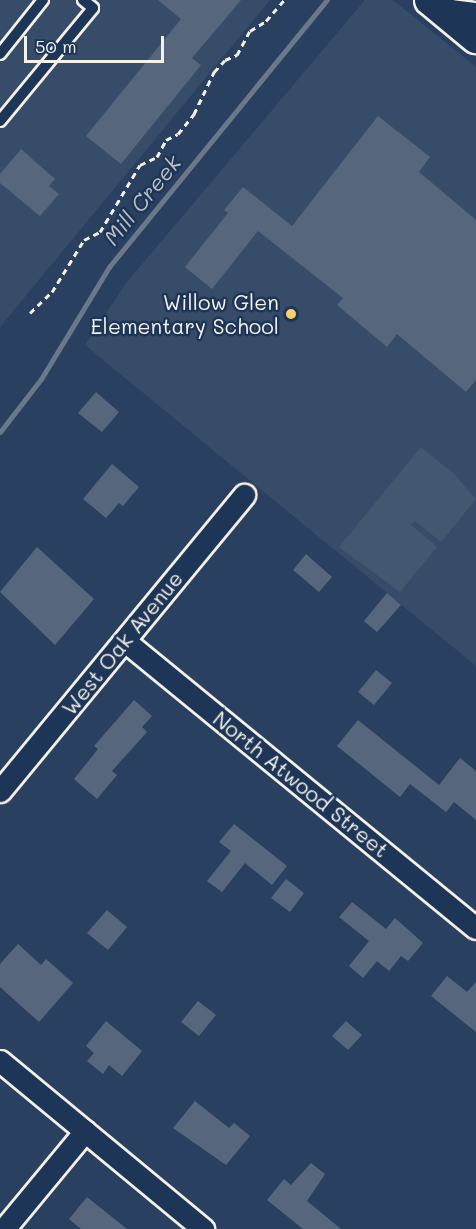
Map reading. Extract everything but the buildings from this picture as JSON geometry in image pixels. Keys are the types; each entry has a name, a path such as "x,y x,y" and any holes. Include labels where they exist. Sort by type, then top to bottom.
{"main road":[{"path":"436,5 476,38"}],"street":[{"path":"436,5 476,13"},
{"name":"West Oak Avenue","path":"0,791 244,495"},
{"name":"North Atwood Street","path":"125,641 476,928"},
{"path":"0,1061 203,1229"},
{"path":"4,1229 85,1131"}],"lane":[{"path":"0,54 43,0"},
{"path":"0,121 96,4 83,0"}],"path":[{"path":"30,313 52,291 84,240 100,232 140,165 158,157 166,140 178,134 194,114 214,72 225,60 237,55 249,31 266,21 284,0"}],"shaded area":[{"path":"0,0 270,0 0,327"},
{"name":"Willow Glen Elementary School","path":"365,0 393,0 476,67 476,666 85,345 127,282"},
{"path":"421,447 454,474 476,499 441,542 415,521 411,525 437,547 400,592 339,547"}],"waterway":[{"name":"Mill Creek","path":"0,432 41,379 109,267 327,0"}],"place":[{"name":"Willow Glen Elementary School","path":"291,314"}]}
